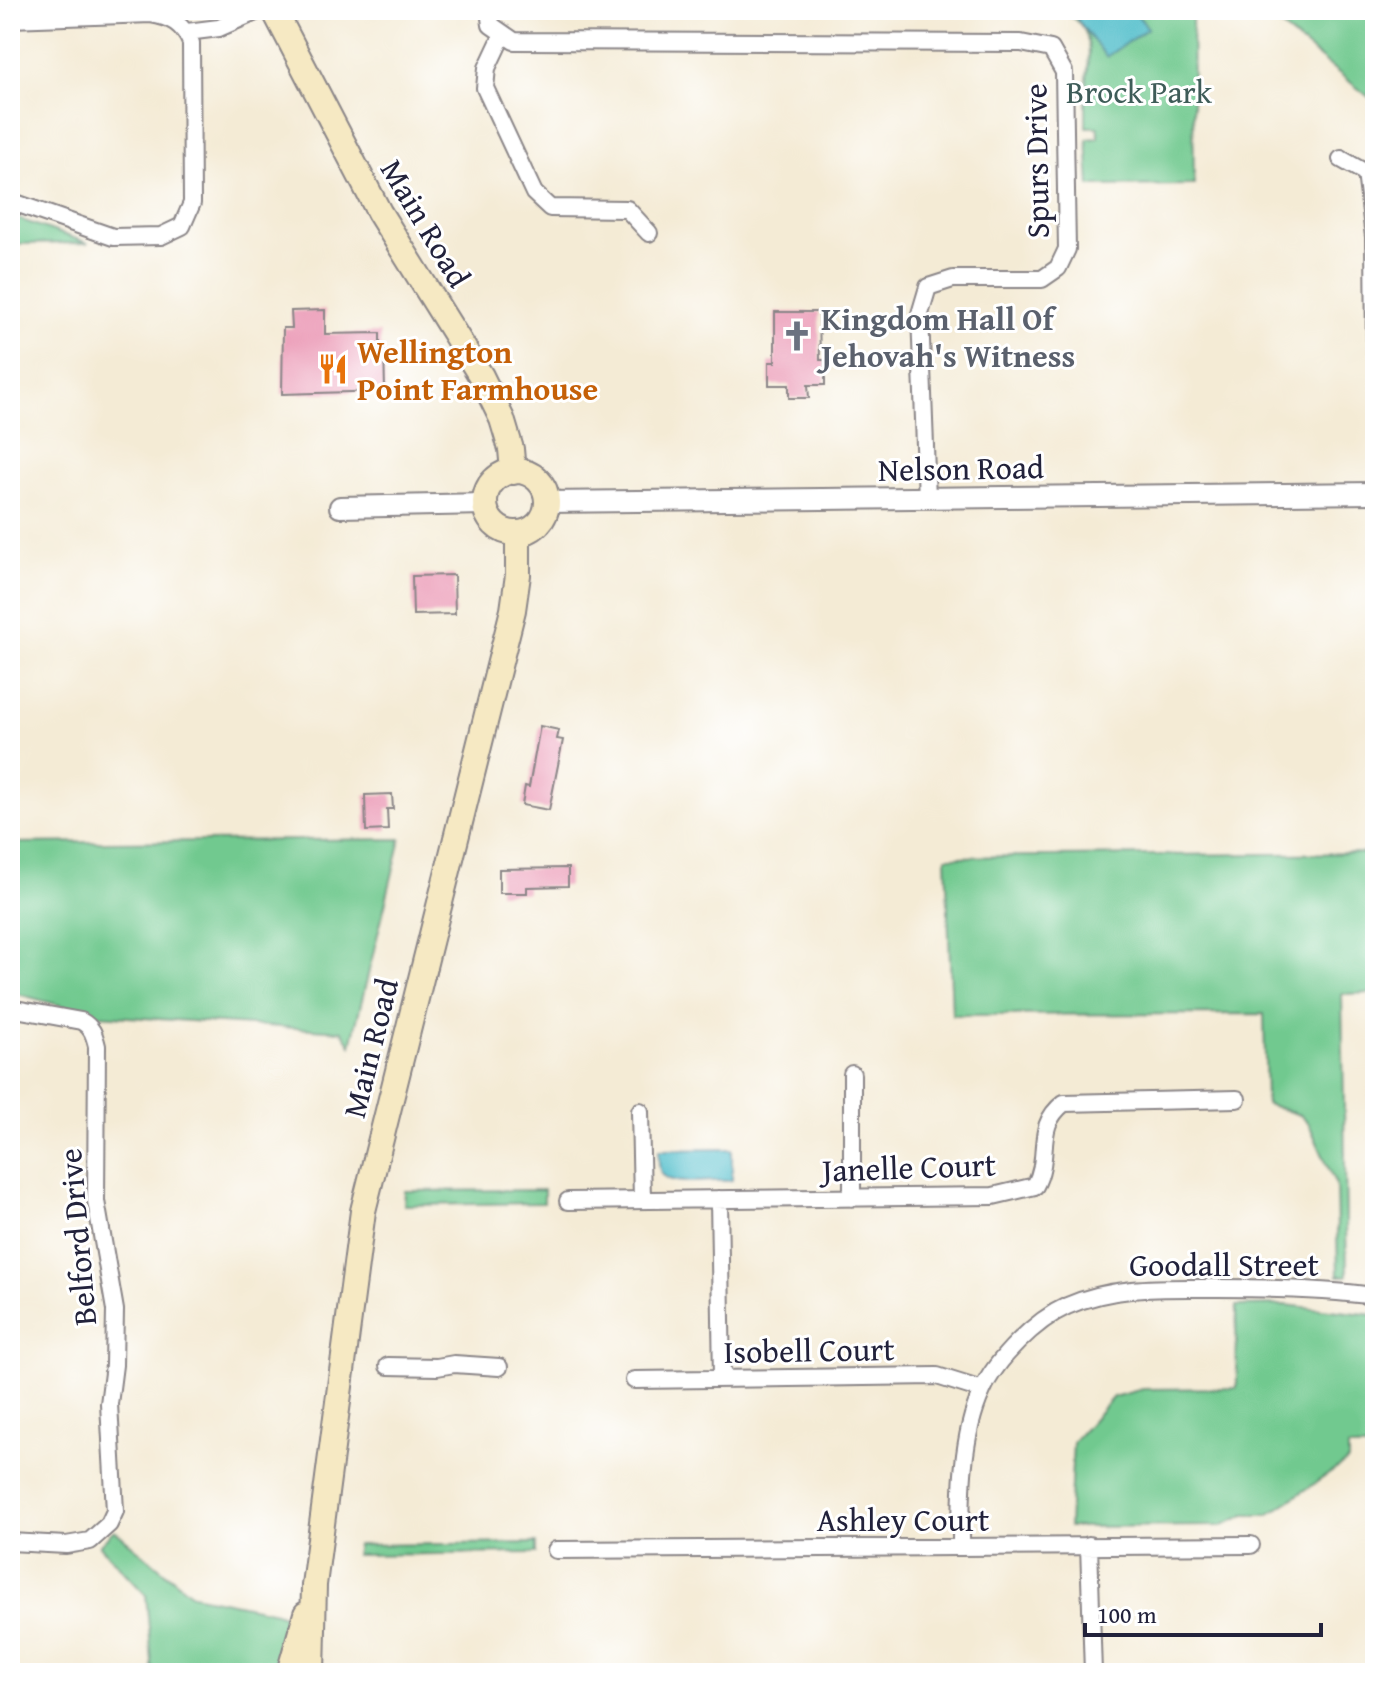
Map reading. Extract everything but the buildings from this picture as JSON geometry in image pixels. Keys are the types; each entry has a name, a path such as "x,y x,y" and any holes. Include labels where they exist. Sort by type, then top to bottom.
{"main road":[{"name":"Main Road","path":"274,10 379,212 481,376 502,419 511,449 513,472"},
{"path":"513,472 533,476 540,483 547,502 546,511 535,527 518,533 499,528 492,522 485,504 490,486 504,474 513,472"},
{"name":"Main Road","path":"312,1673 314,1585 363,1211 513,610 518,575 518,533"},
{"name":"Main Road","path":"289,1673 314,1585"}],"street":[{"path":"187,32 219,28 260,10"},
{"path":"489,10 491,25 503,34 487,68 485,88 534,193 550,208 627,209 649,233"},
{"path":"10,19 151,14 165,16 187,32 191,43 192,203 182,226 161,236 113,237 10,201"},
{"name":"Spurs Drive","path":"503,34 514,41 1021,43 1051,49 1064,72 1067,249 1058,268 1042,279 953,279 928,287 920,314 927,499"},
{"path":"1341,159 1370,167 1375,356"},
{"name":"Nelson Road","path":"547,502 1375,493"},
{"path":"340,507 485,504"},
{"name":"Belford Drive","path":"10,1008 81,1021 89,1025 97,1046 96,1201 115,1310 114,1365 109,1404 115,1511 109,1524 90,1541 66,1545 10,1542"},
{"path":"852,1074 852,1198"},
{"name":"Janelle Court","path":"568,1201 993,1196 1035,1186 1041,1174 1050,1114 1064,1103 1237,1099"},
{"path":"640,1111 642,1200"},
{"path":"719,1199 722,1379"},
{"name":"Goodall Street","path":"961,1546 961,1484 971,1428 982,1390 1012,1347 1066,1306 1108,1293 1151,1288 1297,1288 1375,1296"},
{"path":"388,1366 437,1367 454,1364 499,1367"},
{"name":"Isobell Court","path":"634,1380 937,1376 982,1390"},
{"path":"1089,1545 1093,1673"},
{"name":"Ashley Court","path":"556,1550 1251,1545"}],"green space":[{"name":"Brock Park","path":"1063,10 1192,10 1194,185 1090,186 1087,139 1098,138 1098,127 1086,127 1088,44 1081,25 1060,13"},
{"name":"Brock Park","path":"1260,10 1375,10 1375,102"},
{"path":"10,216 88,243 10,244"},
{"path":"401,839 351,1045 342,1031 97,1015 10,992 10,843"},
{"path":"1375,853 1375,993 1342,994 1347,1276 1338,1276 1336,1185 1309,1124 1300,1115 1266,1104 1264,1014 952,1015 946,857"},
{"path":"544,1190 544,1203 404,1205 405,1191"},
{"path":"1286,1305 1374,1315 1375,1448 1348,1448 1348,1461 1268,1515 1245,1515 1221,1526 1069,1527 1073,1442 1113,1397 1143,1389 1237,1388 1236,1306"},
{"path":"114,1530 193,1595 288,1617 272,1673 153,1673 146,1595 99,1545"},
{"path":"536,1543 536,1553 355,1555 357,1545"}],"water":[{"path":"1089,10 1133,10 1148,28 1106,57 1077,19"},
{"path":"732,1149 732,1180 679,1181 664,1176 660,1170 659,1150"}],"place":[{"name":"Kingdom Hall Of Jehovah's Witness","path":"797,336"},
{"name":"Wellington Point Farmhouse","path":"333,369"}]}
